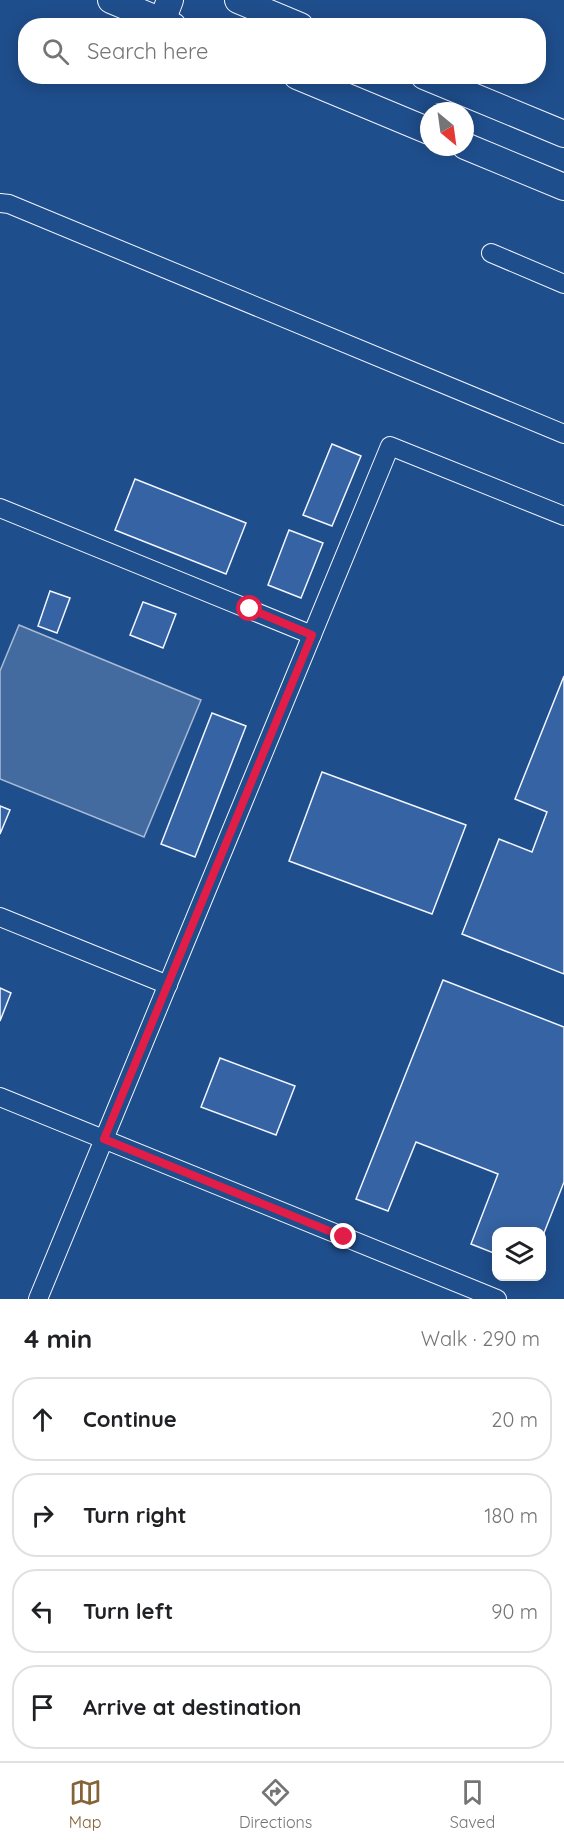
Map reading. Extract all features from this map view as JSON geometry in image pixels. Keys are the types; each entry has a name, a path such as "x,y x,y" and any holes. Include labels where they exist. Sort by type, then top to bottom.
{"street":[{"path":"111,0 168,16"},
{"path":"238,0 281,18"},
{"path":"316,84 420,127"},
{"path":"443,84 564,134"},
{"path":"474,150 564,187"},
{"path":"0,203 9,204 564,434"},
{"path":"490,253 564,284"},
{"path":"38,1299 390,446 564,516"},
{"path":"0,508 312,635"},
{"path":"0,917 168,985"},
{"path":"0,1097 497,1299"}],"water":[{"path":"19,625 201,700 144,837 0,779 0,671"}],"building":[{"path":"332,444 361,456 332,526 303,515"},
{"path":"135,479 246,523 226,574 115,530"},
{"path":"289,530 323,543 301,598 268,585"},
{"path":"50,591 70,598 57,633 38,626"},
{"path":"143,602 176,614 163,648 130,635"},
{"path":"564,676 564,974 462,934 499,839 532,852 547,812 515,799"},
{"path":"212,713 246,726 195,857 161,844"},
{"path":"322,772 466,825 432,914 289,861"},
{"path":"0,806 10,810 0,834"},
{"path":"443,980 564,1027 564,1182 546,1228 492,1227 492,1252 471,1244 498,1174 416,1142 388,1211 356,1199"},
{"path":"0,988 11,993 0,1021"},
{"path":"220,1058 295,1086 276,1135 201,1107"}],"route":[{"path":"250,609 312,635 104,1139 344,1237"}]}
